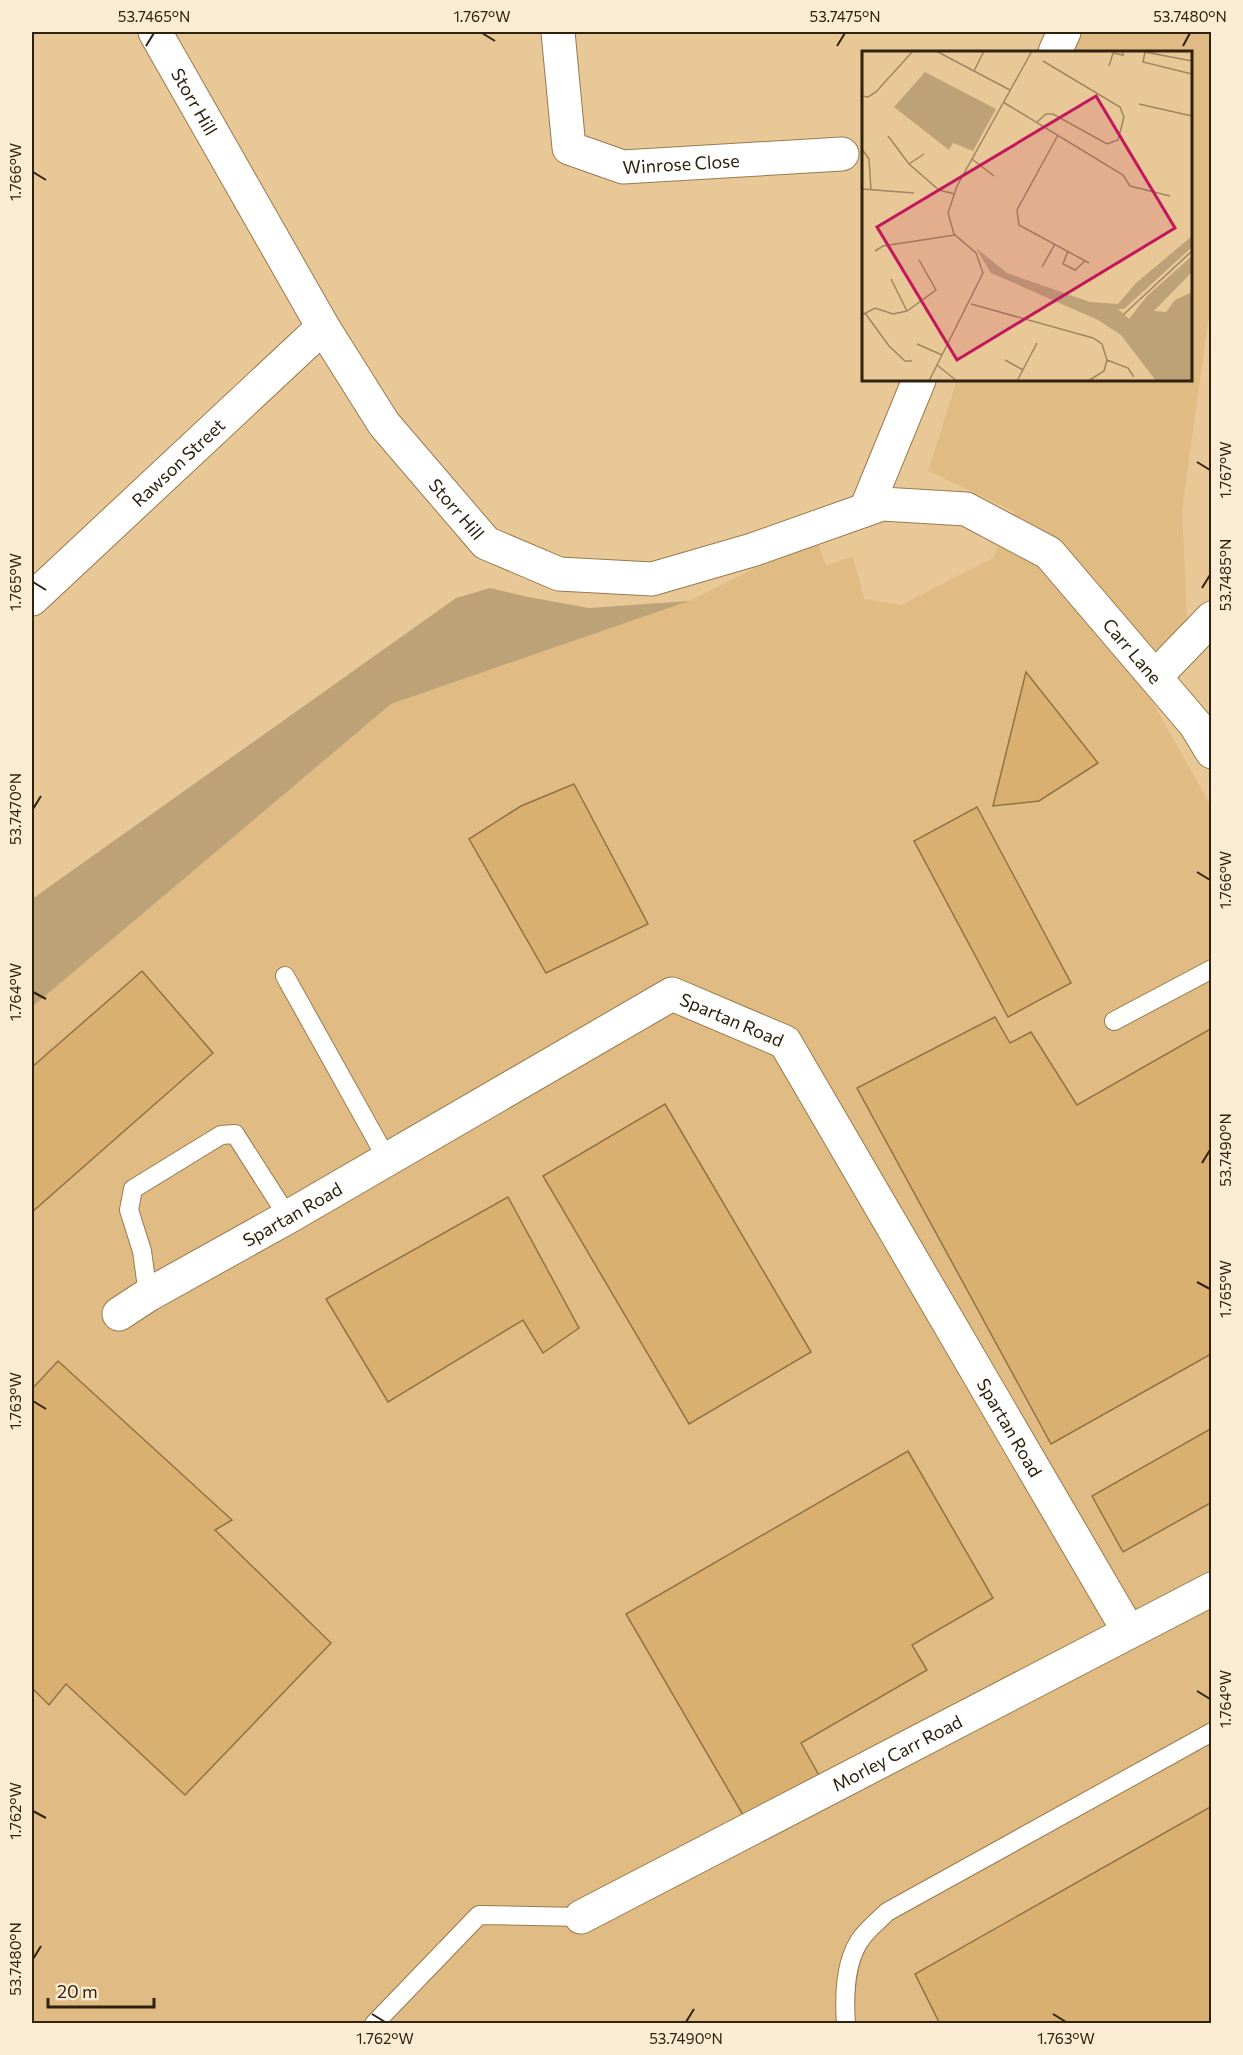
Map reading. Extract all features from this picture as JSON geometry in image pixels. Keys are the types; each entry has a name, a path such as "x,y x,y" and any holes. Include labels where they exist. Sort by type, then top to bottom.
{"street":[{"name":"Storr Hill","path":"156,32 323,327 384,424 486,543 559,574 652,579 752,550 882,504 966,509 1049,553"},
{"name":"Winrose Close","path":"558,32 569,148 623,167 842,154"},
{"path":"1056,51 1065,32"},
{"name":"Rawson Street","path":"32,599 323,327"},
{"path":"866,509 920,381"},
{"name":"Carr Lane","path":"1049,553 1195,724 1212,752"},
{"path":"1155,677 1212,618"},
{"name":"Spartan Road","path":"119,1314 148,1295 288,1217 672,994 785,1042 1129,1632"},
{"name":"Morley Carr Road","path":"581,1917 1212,1589"}],"lane":[{"path":"1114,1021 1212,969"},
{"path":"285,976 387,1159"},
{"path":"148,1295 142,1251 129,1210 133,1190 221,1135 235,1134 288,1217"},
{"path":"846,2024 844,1998 849,1968 862,1937 887,1912 1212,1732"},
{"path":"374,2024 479,1915 581,1917"}],"shaded area":[{"path":"1066,32 1211,32 1212,295 1182,509 1188,645 1149,696 1212,808 1211,2023 32,2023 32,1007 391,704 689,601 816,538 826,565 853,557 864,599 901,605 993,558 1015,512 928,471 957,381 1192,381 1192,51 1060,51"},
{"path":"490,588 589,608 689,601 391,704 32,1007 32,899 456,598"}],"building":[{"path":"1026,672 1098,763 1039,801 993,806"},
{"path":"574,784 648,924 546,973 469,839 521,806"},
{"path":"977,807 1071,983 1008,1017 914,841"},
{"path":"142,971 213,1053 32,1212 32,1067"},
{"path":"995,1017 1010,1043 1031,1032 1077,1105 1212,1028 1212,1355 1051,1444 857,1088"},
{"path":"665,1104 811,1352 689,1424 543,1176"},
{"path":"508,1197 579,1328 543,1353 523,1320 388,1402 326,1299"},
{"path":"58,1361 232,1520 215,1530 331,1643 185,1795 66,1684 49,1705 32,1688 32,1389"},
{"path":"1212,1428 1212,1502 1123,1552 1092,1496"},
{"path":"908,1451 993,1598 912,1645 927,1670 801,1743 821,1779 747,1822 626,1614"},
{"path":"1212,1806 1212,2024 940,2024 915,1974"}]}
